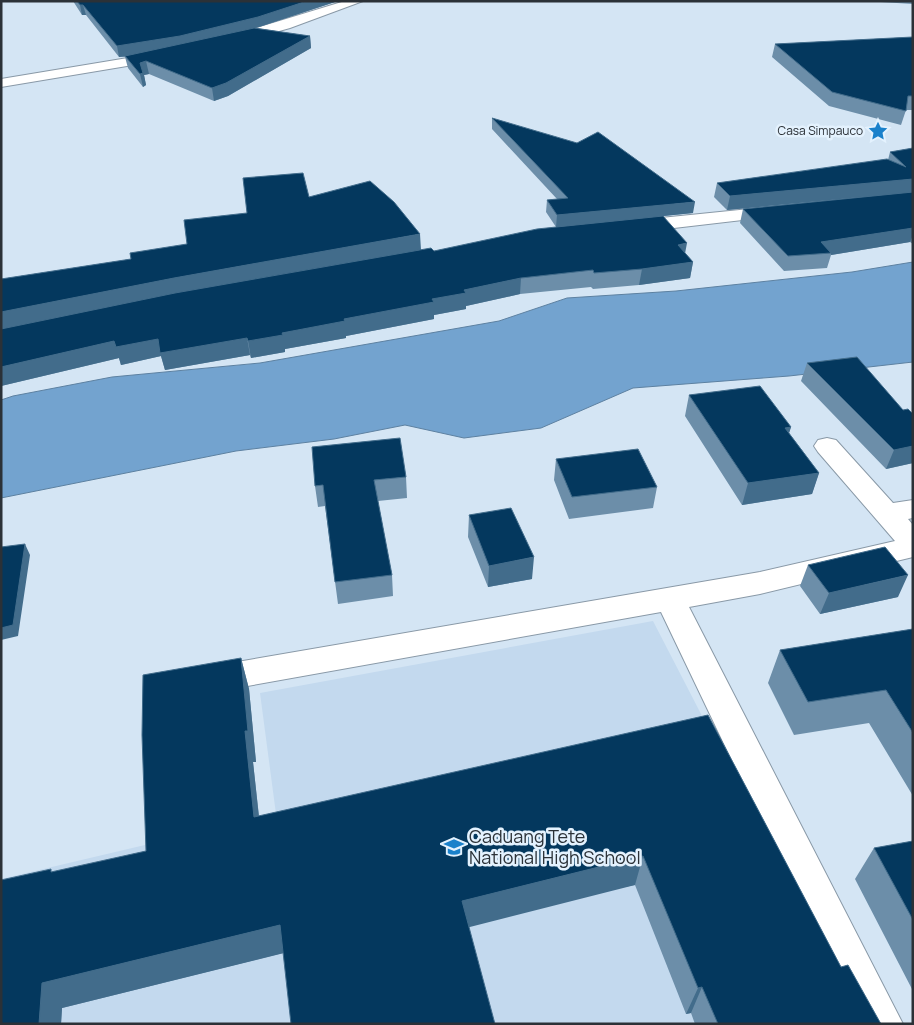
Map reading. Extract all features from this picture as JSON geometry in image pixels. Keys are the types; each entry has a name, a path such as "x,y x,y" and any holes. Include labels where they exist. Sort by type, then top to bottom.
{"street":[{"path":"215,45 286,25 357,1"},
{"path":"1,83 180,52"},
{"path":"615,229 799,209"},
{"path":"184,685 760,583 913,545 900,511 827,446"},
{"path":"669,598 881,1024"}],"shaded area":[{"name":"Caduang Tete National High School","path":"653,621 861,1024 1,1024 1,879 276,814 260,693"}],"water":[{"path":"913,262 913,362 789,376 633,388 541,428 464,438 405,425 334,439 236,451 1,498 1,400 13,396 112,377 260,363 499,321 567,298 676,291 852,272"}],"building":[{"path":"77,1 307,1 258,17 180,36 117,46 83,5 80,5"},
{"path":"254,28 310,36 226,83 212,88 146,61 140,63 143,73 140,74 125,56"},
{"path":"913,37 913,96 908,96 906,111 832,92 775,44"},
{"path":"492,118 577,143 598,132 695,202 557,215 547,200 568,198"},
{"path":"913,148 913,179 730,196 717,183 887,159 906,167 890,152"},
{"path":"303,173 309,197 370,181 394,202 420,234 174,278 1,312 1,279 131,259 130,253 187,244 184,220 247,213 243,178"},
{"path":"913,192 913,228 821,242 831,253 788,256 743,209"},
{"path":"663,216 687,243 678,245 693,262 642,269 594,273 593,270 521,278 464,290 466,293 432,299 434,302 344,319 345,321 248,341 247,338 160,353 158,339 116,347 114,341 1,367 1,329 175,293 431,248 434,251 537,229"},
{"path":"857,357 903,410 908,409 913,414 913,446 894,450 807,363"},
{"path":"760,386 791,427 785,428 819,473 748,483 689,395"},
{"path":"400,438 406,477 374,480 392,575 335,582 323,485 315,486 312,447"},
{"path":"638,449 657,487 572,497 556,459"},
{"path":"511,508 534,557 489,566 469,515"},
{"path":"25,544 13,625 1,628 1,547"},
{"path":"885,547 908,575 829,593 808,565"},
{"path":"913,629 913,733 886,690 808,702 780,650"},
{"path":"241,658 248,731 245,731 254,817 708,715 841,967 848,965 881,1024 718,1024 702,987 698,988 643,856 462,901 495,1024 291,1024 280,925 42,983 39,1024 1,1024 1,880 51,869 51,872 146,851 142,735 143,675"},
{"path":"913,841 913,920 874,848"}],"place":[{"name":"Casa Simpauco","path":"878,131"},
{"name":"Caduang Tete National High School","path":"454,847"}]}
